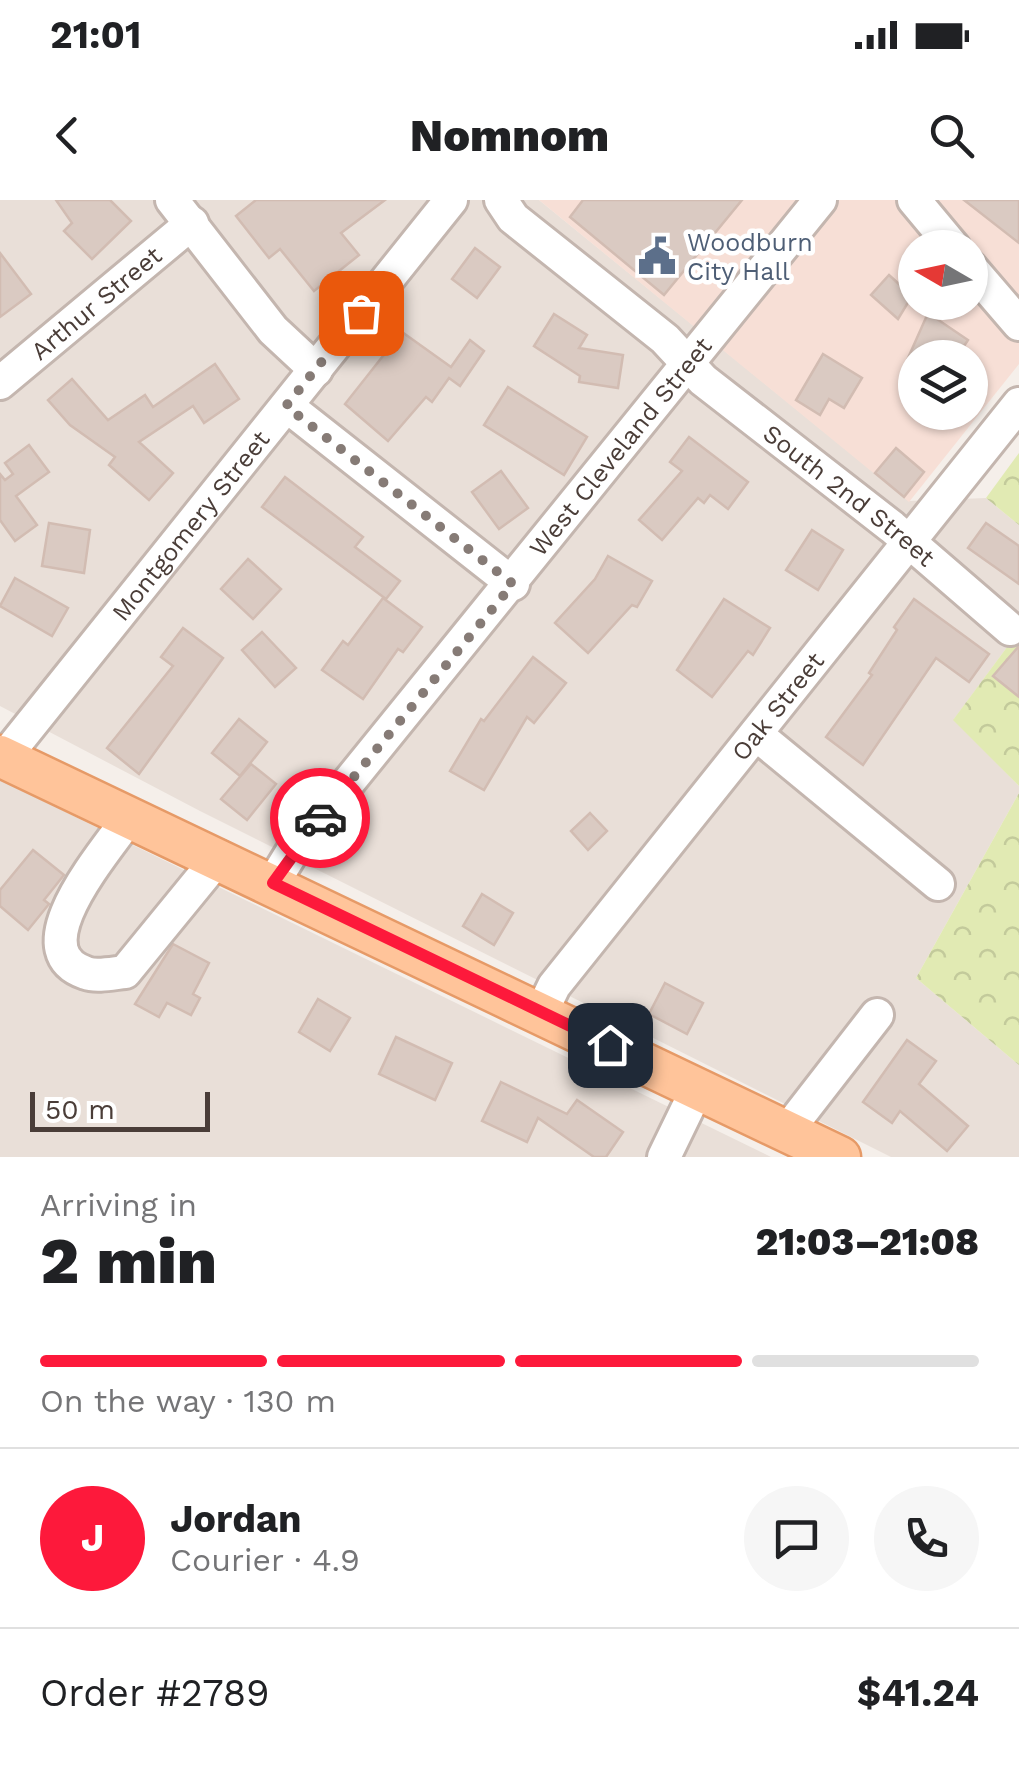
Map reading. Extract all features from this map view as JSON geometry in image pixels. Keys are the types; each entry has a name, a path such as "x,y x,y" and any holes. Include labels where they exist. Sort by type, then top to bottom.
{"main road":[{"path":"2,757 273,883 840,1157"}],"street":[{"name":"Montgomery Street","path":"2,757 452,200"},
{"path":"914,200 939,230"},
{"name":"West Cleveland Street","path":"273,883 292,852 513,584 811,203"},
{"name":"South 2nd Street","path":"518,207 665,339 703,380 912,543 1010,629"},
{"path":"182,212 274,330 316,370"},
{"name":"Arthur Street","path":"0,382 182,212"},
{"path":"988,287 1019,324"},
{"name":"Oak Street","path":"541,1012 554,986 912,543 1019,404"},
{"path":"286,406 513,584"},
{"path":"756,734 938,884"},
{"path":"130,816 63,917 57,940 64,959 87,974 126,972 219,858"},
{"path":"787,1132 877,1016"},
{"path":"664,1157 698,1088"}],"shaded area":[{"path":"0,200 539,200 909,501 986,498 1019,525 1019,631 954,719 1019,786 1019,793 916,978 1019,1065 1019,1157 891,1157 200,811 0,706"},
{"path":"539,200 1019,200 1019,364 988,403 988,340 898,340 898,430 966,430 909,502"},
{"path":"0,780 771,1157 0,1157"}],"green space":[{"path":"1019,453 1019,525 986,498"},
{"path":"1019,631 1019,786 953,720"},
{"path":"1019,793 1019,1065 916,978"}],"building":[{"path":"56,200 110,200 131,221 92,259 64,231 72,223"},
{"path":"256,200 385,200 341,233 359,255 314,291 280,249 269,258 236,216"},
{"name":"Woodburn City Hall","path":"583,200 742,200 664,295 570,217"},
{"path":"964,200 1019,200 1019,243"},
{"path":"475,248 500,267 477,298 452,279"},
{"path":"0,253 31,294 0,317"},
{"path":"889,275 898,283 898,319 871,295"},
{"path":"554,314 587,335 579,348 623,355 618,388 579,382 580,376 534,346"},
{"path":"925,320 938,320 968,340 916,340"},
{"path":"402,332 451,367 470,340 484,351 460,386 449,378 432,402 426,397 388,441 345,404"},
{"path":"823,354 862,378 844,408 829,399 820,415 796,400"},
{"path":"215,364 239,399 204,423 193,406 139,442 173,473 149,500 109,465 115,457 70,425 48,400 72,379 108,420 145,395 153,407"},
{"path":"508,387 587,437 564,475 484,425"},
{"path":"689,437 748,482 728,509 710,495 704,503 698,498 662,540 639,520 682,471 670,462"},
{"path":"29,445 49,472 16,496 37,525 15,541 0,520 0,474 5,480 13,474 5,463"},
{"path":"896,448 924,472 904,497 875,473"},
{"path":"501,471 528,508 499,529 472,492"},
{"path":"285,477 363,537 355,547 400,581 386,599 262,507"},
{"path":"49,523 90,530 84,573 42,566"},
{"path":"986,523 1019,546 1019,584 968,548"},
{"path":"812,530 843,550 818,590 786,570"},
{"path":"608,556 652,581 637,607 632,605 588,653 555,623 595,579"},
{"path":"248,559 281,589 253,619 221,589"},
{"path":"15,578 68,608 52,636 0,606"},
{"path":"383,598 422,627 403,652 398,649 363,699 322,670 343,641 348,645"},
{"path":"724,599 770,628 753,655 748,651 712,697 677,670"},
{"path":"914,599 989,654 969,682 936,658 863,765 826,737 872,675 869,673 897,630 894,627"},
{"path":"183,628 223,658 139,774 107,748 173,666 161,657"},
{"path":"262,632 296,668 275,687 242,650"},
{"path":"1019,646 1019,697 993,676"},
{"path":"533,657 566,683 534,723 527,717 484,790 450,771 481,719 484,721"},
{"path":"239,719 267,742 240,776 212,753"},
{"path":"251,764 276,784 247,820 221,799"},
{"path":"590,813 607,831 588,850 571,831"},
{"path":"33,850 64,875 44,900 49,904 28,930 0,906 0,890"},
{"path":"482,894 513,913 494,945 463,926"},
{"path":"173,944 209,963 193,994 200,998 191,1015 167,1003 159,1017 135,1004"},
{"path":"665,983 703,1003 687,1034 649,1014"},
{"path":"318,999 350,1018 330,1051 299,1032"},
{"path":"396,1037 452,1063 435,1100 379,1074"},
{"path":"907,1040 936,1061 919,1084 968,1126 947,1151 900,1111 892,1123 863,1102"},
{"path":"501,1082 567,1114 577,1100 623,1132 606,1157 594,1157 538,1118 527,1142 482,1121"}],"way so far":[{"path":"320,818 513,584 286,406 361,313"}],"place":[{"name":"Woodburn City Hall","path":"657,256"}],"route":[{"path":"320,818 273,883 610,1045"}]}
